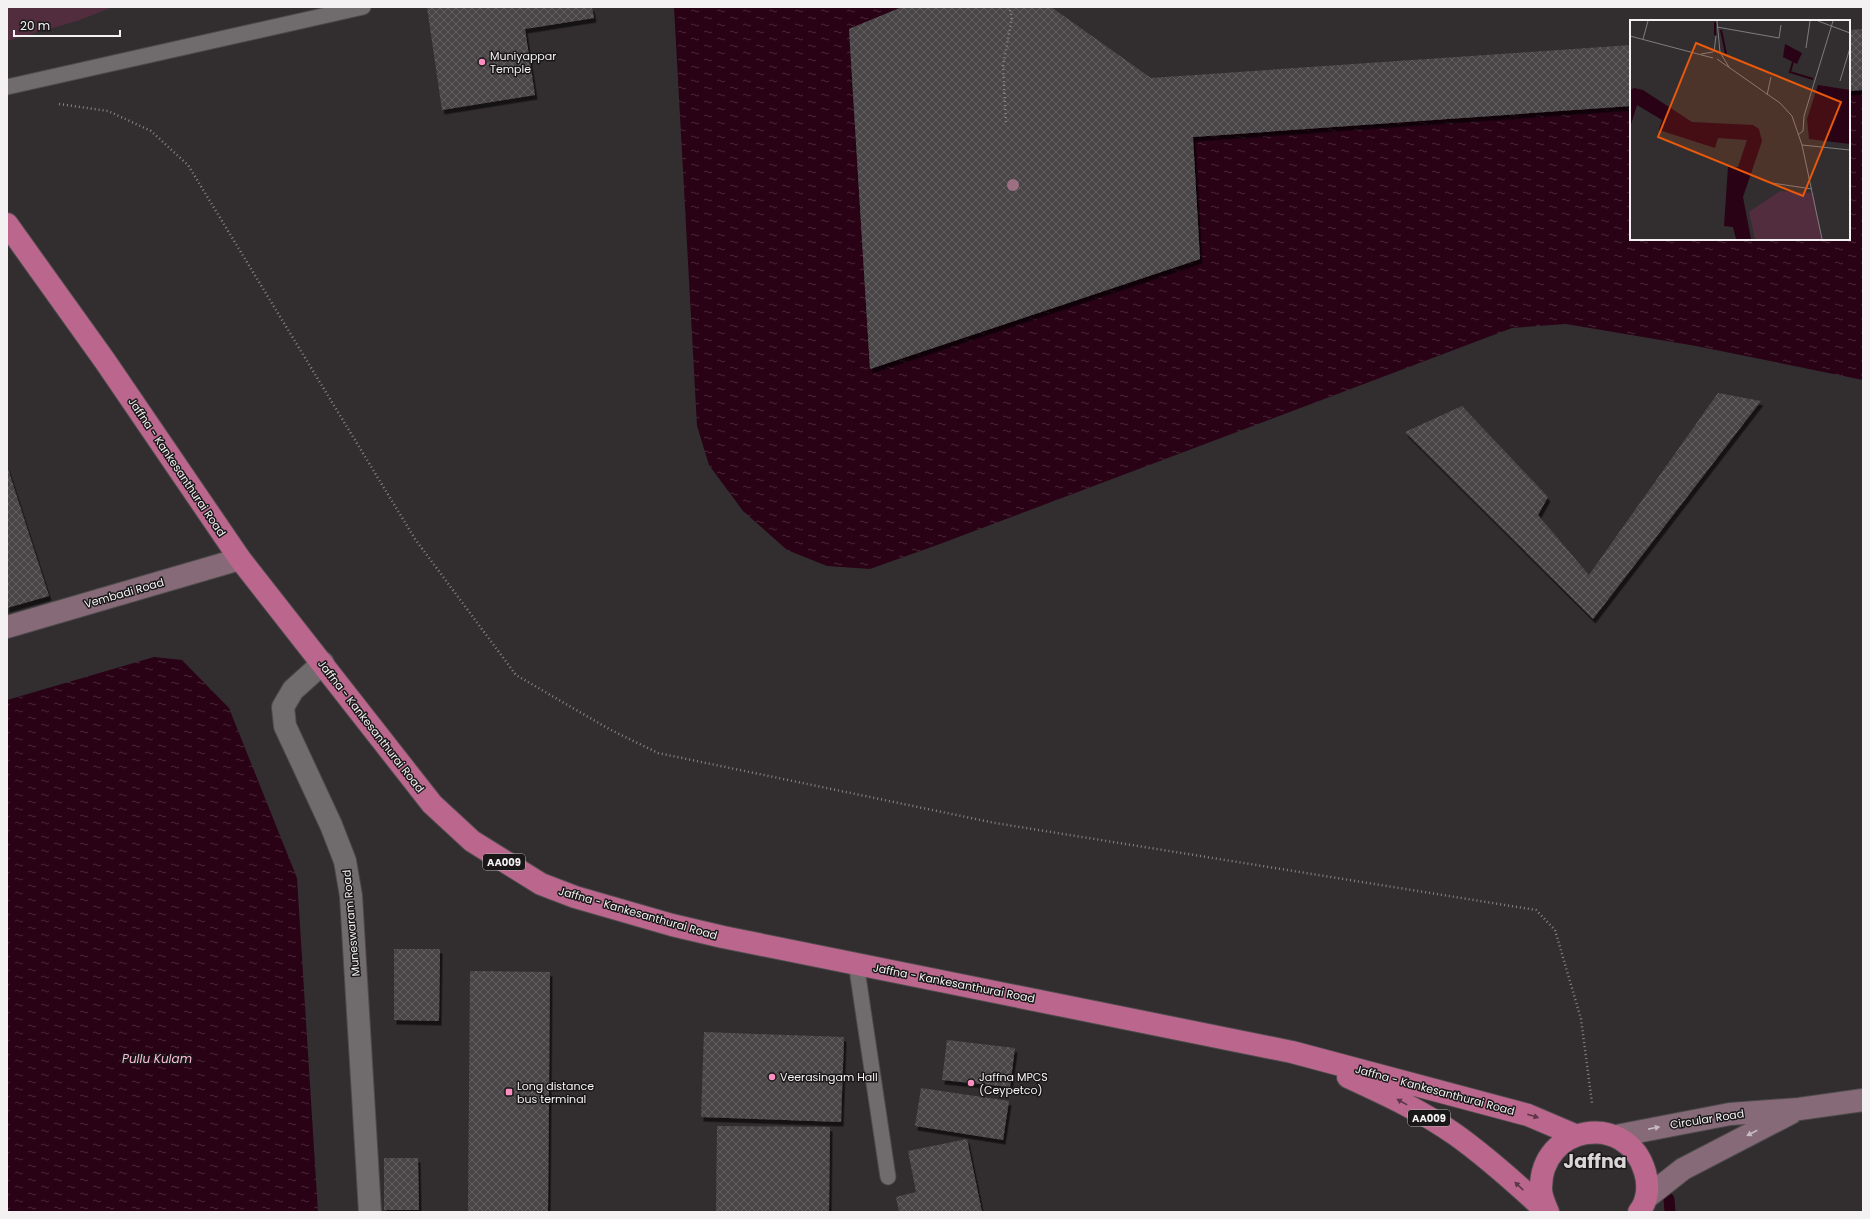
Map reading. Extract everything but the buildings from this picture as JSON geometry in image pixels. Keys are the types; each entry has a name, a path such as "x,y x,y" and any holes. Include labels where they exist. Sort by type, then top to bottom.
{"highway":[{"name":"Jaffna - Kankesanthurai Road","path":"7,224 105,361 240,559 432,804 472,841 535,881 575,897 672,925 723,937 1292,1052 1595,1134 1631,1146 1642,1161 1648,1179 1642,1205"},
{"name":"Jaffna - Kankesanthurai Road","path":"1292,1052 1398,1100 1439,1124 1456,1135 1507,1174 1547,1212"},
{"path":"1547,1212 1540,1190 1543,1167 1555,1147 1595,1134"}],"main road":[{"name":"Vembadi Road","path":"7,627 240,559"},
{"name":"Circular Road","path":"1595,1134 1730,1114 1799,1109 1863,1100"},
{"name":"Circular Road","path":"1642,1205 1683,1169 1799,1109"}],"street":[{"name":"Muneswaram Road","path":"323,663 293,690 283,707 285,726 331,825 346,868 351,896 370,1212"}],"lane":[{"path":"7,87 362,7"},
{"path":"856,963 888,1177"}],"path":[{"path":"1006,122 1002,66 1012,17 1009,7"},
{"path":"54,103 108,111 151,131 188,165 415,539 516,675 609,729 658,753 995,823 1536,910 1555,930 1582,1019 1595,1134"}],"shaded area":[{"path":"7,7 113,7 77,21 7,41"}],"water":[{"path":"674,7 902,7 849,29 870,369 1200,259 1193,137 1630,106 1630,240 1850,240 1850,91 1863,90 1863,380 1696,346 1566,324 1512,328 870,569 827,566 787,550 743,511 709,465 697,426"},
{"name":"Pullu Kulam","path":"154,657 182,660 229,708 297,878 318,1212 7,1212 7,700"}],"waterway":[{"path":"1669,1199 1670,1212"}],"place":[{"name":"Muniyappar Temple","path":"482,62"},
{"name":"Veerasingam Hall","path":"772,1077"},
{"name":"Jaffna MPCS (Ceypetco)","path":"971,1083"},
{"name":"Long distance bus terminal","path":"509,1092"}],"district":[{"name":"Jaffna","path":"1595,1161"}]}
